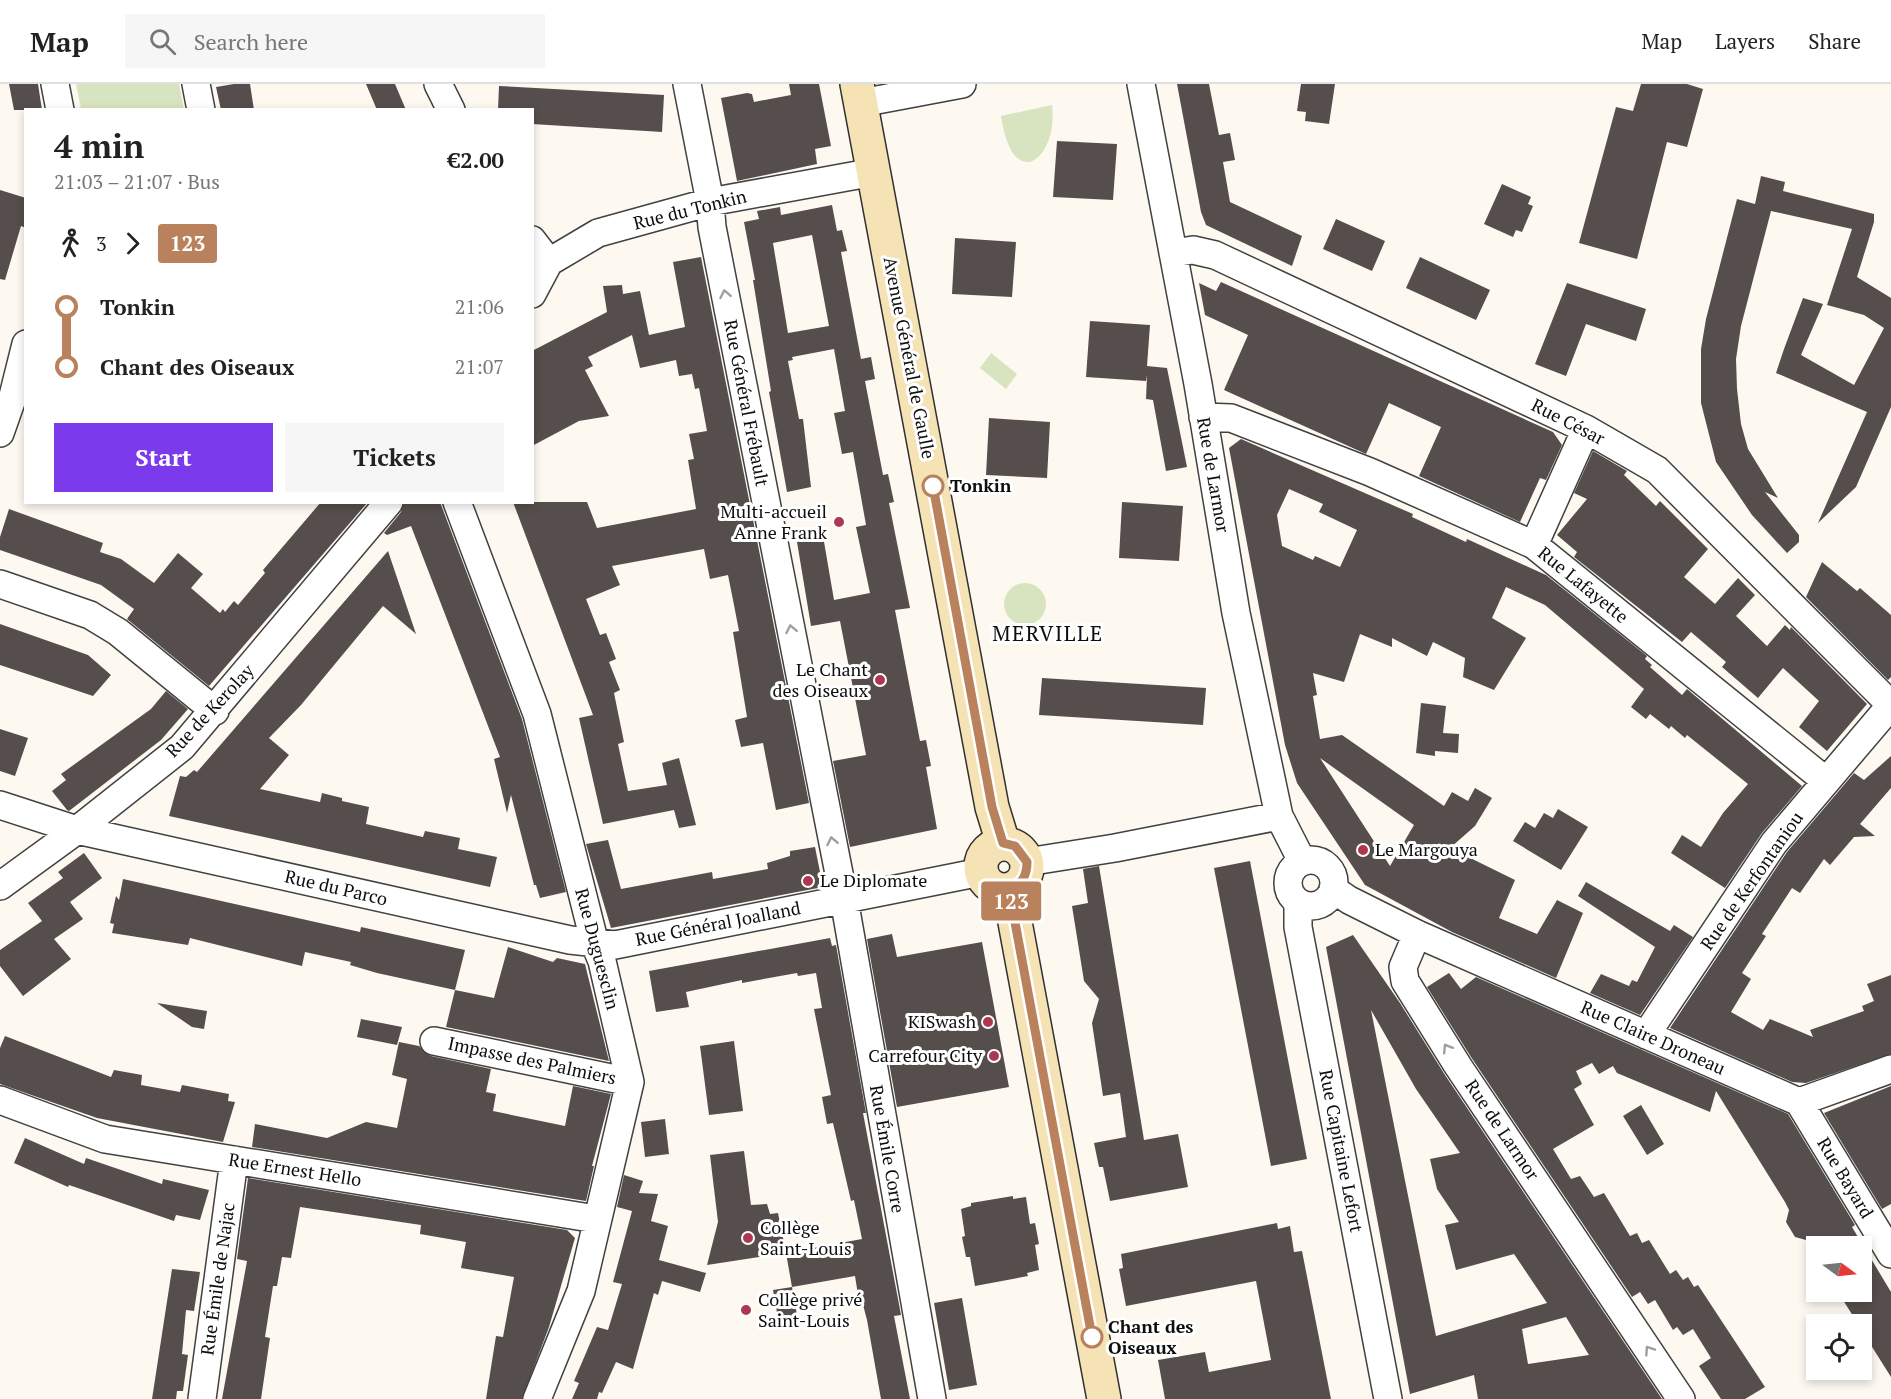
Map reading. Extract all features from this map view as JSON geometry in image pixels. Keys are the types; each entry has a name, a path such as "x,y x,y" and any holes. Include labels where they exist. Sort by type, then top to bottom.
{"main road":[{"name":"Avenue Général de Gaulle","path":"859,93 990,795 1015,852"},
{"path":"1015,852 1025,876 1016,887 1009,890 989,885 981,872 985,853 1015,852"},
{"path":"1009,890 1104,1399"}],"street":[{"path":"55,84 60,108"},
{"path":"196,84 201,108"},
{"path":"438,84 450,108"},
{"name":"Rue Général Frébault","path":"687,84 710,202 712,227 844,899"},
{"path":"859,93 962,84"},
{"name":"Rue de Larmor","path":"1141,84 1203,417 1236,614 1279,816 1302,861"},
{"name":"Rue du Tonkin","path":"549,262 598,233 710,202 874,172"},
{"path":"534,243 549,262 534,290"},
{"name":"Rue César","path":"1173,253 1193,250 1215,255 1586,429 1657,470 1891,705"},
{"path":"0,433 13,396 15,368 24,348"},
{"name":"Rue Lafayette","path":"1203,417 1231,418 1370,472 1534,545 1826,781"},
{"path":"1534,545 1586,429"},
{"name":"Rue de Kerolay","path":"0,886 77,830 182,747 215,711 387,504"},
{"name":"Rue Duguesclin","path":"458,504 537,714 595,944 602,961 630,1082 596,1219 581,1291 537,1399"},
{"path":"0,584 90,615 118,632 215,711"},
{"name":"Rue de Kerfontaniou","path":"1646,1035 1774,843 1891,705"},
{"name":"Rue du Parco","path":"0,805 77,830 595,944"},
{"path":"1015,852 1115,848 1279,816"},
{"path":"1302,861 1323,863 1332,874 1334,889 1326,901 1312,906 1298,903 1289,892 1287,884 1291,870 1302,861"},
{"name":"Rue Général Joalland","path":"595,944 615,945 981,872"},
{"path":"1334,889 1348,900 1417,934"},
{"name":"Rue Émile Corre","path":"844,899 932,1399"},
{"name":"Rue Capitaine Lefort","path":"1298,903 1298,927 1388,1399"},
{"name":"Rue de Larmor","path":"1417,934 1403,967 1405,981 1458,1066 1681,1399"},
{"name":"Rue Claire Droneau","path":"1417,934 1799,1102"},
{"name":"Impasse des Palmiers","path":"434,1041 630,1082"},
{"path":"1799,1102 1891,1069"},
{"name":"Rue Ernest Hello","path":"0,1100 105,1138 596,1219"},
{"name":"Rue Bayard","path":"1799,1102 1891,1254"},
{"name":"Rue Émile de Najac","path":"202,1399 234,1160"}],"green space":[{"path":"76,84 179,84 184,108 81,108"},
{"path":"1052,105 1049,140 1042,153 1034,160 1024,162 1015,156 1007,141 1001,116"},
{"path":"991,353 1017,374 1006,389 980,368"},
{"path":"1025,583 1040,589 1046,604 1040,619 1025,625 1010,619 1004,604 1010,589"}],"building":[{"path":"9,84 38,84 42,108 14,110"},
{"path":"250,84 254,108 221,108 216,87"},
{"path":"366,84 395,84 405,108 376,108"},
{"path":"789,84 819,84 831,146 815,149 817,164 737,181 721,98 747,93 752,94 754,102 791,95"},
{"path":"1177,84 1209,84 1219,135 1230,133 1235,160 1223,162 1230,202 1302,236 1292,266 1206,225 1201,212"},
{"path":"1301,84 1335,84 1329,124 1305,121 1306,112 1297,111"},
{"path":"1641,84 1687,84 1703,89 1687,147 1667,142 1637,259 1579,243 1616,107 1633,111"},
{"path":"499,86 664,95 662,132 534,124 534,108 498,108"},
{"path":"1057,141 1117,144 1113,200 1053,197"},
{"path":"1761,176 1785,182 1783,191 1874,214 1874,222 1857,277 1891,298 1891,407 1856,487 1818,523 1867,412 1776,373 1784,349 1803,298 1823,304 1801,355 1854,385 1884,328 1864,315 1827,305 1852,229 1771,211 1741,326 1736,359 1737,389 1741,424 1748,449 1778,498 1765,492 1799,535 1799,542 1787,553 1752,515 1716,462 1701,403 1701,349 1706,319 1737,199 1755,204"},
{"path":"1502,184 1531,197 1528,204 1533,206 1522,232 1516,230 1513,237 1484,224"},
{"path":"0,190 24,197 24,227 21,226 5,280 0,279"},
{"path":"832,205 837,231 842,230 847,251 841,252 861,359 871,357 875,379 865,381 883,475 888,474 894,502 889,503 910,608 895,610 920,741 926,740 931,766 926,767 937,829 850,847 833,761 866,755 840,621 811,626 797,542 823,536 834,600 870,593 856,527 866,525 853,452 842,454 834,413 845,411 834,349 792,357 793,360 788,361 799,419 803,419 811,487 787,492 769,392 771,391 753,280 755,280 744,222 759,219 757,211 780,207 781,215","holes":["812,235 829,326 788,333 773,243"]},
{"path":"1336,219 1385,241 1372,271 1323,249"},
{"path":"955,238 1016,242 1012,297 952,294"},
{"path":"701,257 809,803 776,810 763,743 741,747 735,720 747,717 733,632 739,631 728,575 710,579 704,549 612,566 620,585 586,599 600,635 606,633 616,659 609,662 620,690 614,693 624,742 618,744 628,791 667,785 662,763 679,758 696,825 679,828 674,810 603,824 579,718 593,715 514,504 587,502 597,528 696,509 688,460 694,459 689,434 707,431 699,388 695,389 692,374 679,376 676,360 640,368 632,335 588,357 593,366 585,370 609,416 579,421 534,445 534,350 607,312 603,286 622,285 623,294 640,291 649,335 685,327 673,262"},
{"path":"1420,257 1490,290 1476,320 1406,288"},
{"path":"1221,282 1553,432 1562,445 1546,480 1540,478 1520,522 1419,476 1441,427 1389,403 1366,454 1224,390 1248,335 1205,315 1199,283 1216,291"},
{"path":"1567,283 1646,309 1636,341 1586,324 1566,376 1535,364"},
{"path":"1090,321 1150,325 1147,366 1167,368 1187,467 1166,471 1153,400 1146,399 1147,375 1146,381 1086,377"},
{"path":"989,418 1050,422 1047,478 986,475"},
{"path":"1241,439 1413,514 1412,517 1466,542 1467,539 1546,575 1647,656 1645,659 1652,665 1650,667 1682,695 1687,689 1802,786 1762,833 1725,888 1671,853 1682,835 1701,847 1723,813 1748,784 1687,735 1685,738 1671,726 1669,729 1650,714 1646,719 1631,707 1644,689 1545,605 1506,587 1492,618 1526,638 1494,690 1463,677 1465,658 1433,642 1427,656 1392,638 1392,647 1360,634 1344,682 1313,673 1317,695 1313,696 1320,739 1342,735 1444,806 1452,792 1468,801 1475,788 1492,798 1475,826 1450,848 1515,880 1499,918 1537,934 1557,900 1583,913 1556,978 1452,932 1365,885 1297,783 1285,745 1229,448","holes":["1289,489 1323,504 1319,512 1357,530 1340,567 1315,556 1313,560 1282,546 1277,515","1320,758 1414,825 1390,866"]},
{"path":"1593,451 1627,471 1624,475 1656,506 1660,501 1708,549 1684,577 1715,604 1738,578 1755,595 1736,616 1767,646 1785,625 1790,630 1791,627 1867,704 1827,751 1799,727 1819,701 1783,668 1758,698 1722,667 1726,662 1691,632 1682,642 1574,557 1577,552 1557,535 1587,499 1574,493"},
{"path":"1122,502 1183,506 1179,561 1119,558"},
{"path":"319,504 366,504 209,686 127,619 134,609 101,585 0,550 0,537 9,509 103,543 100,552 121,559 154,583 178,553 203,574 191,588 220,613 223,609 225,612 234,601 238,605 265,573 263,570"},
{"path":"403,504 441,504 522,719 566,892 540,898 536,885 534,885 511,795 507,813 494,759 500,757 411,526 387,535 384,533 401,512"},
{"path":"388,551 416,634 383,606 301,705 269,738 289,755 260,789 320,802 322,793 342,798 342,801 369,807 366,824 423,837 425,831 460,838 458,849 497,857 490,887 169,816 180,776 186,777 194,770 197,772"},
{"path":"1822,562 1857,591 1860,588 1891,615 1891,677 1888,680 1806,597"},
{"path":"0,624 88,655 111,675 93,696 0,665"},
{"path":"1042,678 1206,688 1203,725 1039,715"},
{"path":"166,691 188,709 161,740 69,811 67,810 52,791 66,780 61,774 151,709"},
{"path":"1421,703 1446,706 1443,733 1459,734 1458,753 1435,751 1435,756 1416,753"},
{"path":"0,729 28,738 15,776 0,771"},
{"path":"1891,756 1891,788 1860,824 1875,836 1854,837 1830,865 1824,859 1800,893 1792,888 1762,934 1766,936 1742,973 1751,979 1731,1012 1763,1030 1770,1019 1813,1037 1810,1030 1864,1011 1862,1006 1874,1001 1867,984 1891,975 1891,1054 1806,1083 1792,1082 1670,1028 1787,852 1854,773 1864,780"},
{"path":"1558,809 1588,827 1561,870 1513,841 1525,822 1535,828 1544,813 1553,818"},
{"path":"608,840 621,889 712,872 713,879 768,869 767,863 790,856 790,851 815,847 823,887 611,928 586,844"},
{"path":"84,853 102,878 70,902 83,919 54,939 71,959 23,996 0,966 0,950 42,921 28,903 63,878 58,872"},
{"path":"1250,861 1307,1159 1271,1166 1214,868"},
{"path":"1099,866 1144,1140 1178,1134 1188,1187 1110,1201 1103,1167 1099,1167 1094,1143 1126,1137 1120,1093 1103,1096 1092,1023 1099,999 1084,981 1072,906 1088,903 1083,869"},
{"path":"123,879 360,932 361,927 465,950 455,990 377,973 350,965 351,962 305,952 302,966 190,938 188,945 112,933 114,924 110,923 116,896 119,900"},
{"path":"1586,882 1670,931 1674,925 1693,937 1640,1015 1590,993 1601,974 1629,986 1632,980 1637,982 1655,947 1578,896"},
{"path":"892,934 897,957 982,942 1009,1087 897,1107 867,939"},
{"path":"1353,935 1662,1399 1478,1399 1474,1375 1410,1394 1326,947","holes":["1371,1010 1416,1089 1460,1153 1430,1159 1437,1189 1459,1222 1445,1225 1456,1270 1514,1254 1547,1303 1436,1336","1566,1317 1589,1355 1528,1364 1522,1329"]},
{"path":"830,938 832,946 836,945 866,1113 863,1113 901,1315 894,1316 910,1399 881,1399 867,1320 862,1301 859,1301 855,1276 792,1287 786,1253 862,1239 833,1123 827,1124 822,1097 831,1095 814,1009 822,1008 816,973 798,976 797,973 742,983 742,980 686,992 689,1007 656,1012 649,971"},
{"path":"508,947 553,962 557,958 585,964 609,1061 446,1027 455,990 494,998"},
{"path":"1449,973 1461,989 1476,977 1788,1114 1855,1225 1852,1227 1857,1236 1806,1236 1806,1240 1795,1237 1786,1222 1789,1210 1785,1202 1716,1091 1710,1112 1617,1073 1613,1066 1599,1074 1592,1063 1576,1071 1582,1084 1574,1089 1594,1125 1553,1149 1571,1179 1580,1176 1594,1197 1604,1193 1630,1236 1637,1233 1642,1243 1649,1240 1670,1274 1676,1270 1683,1280 1688,1277 1694,1287 1698,1285 1765,1387 1745,1399 1721,1399 1699,1366 1711,1358 1693,1329 1683,1335 1677,1327 1673,1330 1655,1300 1648,1304 1640,1292 1632,1297 1471,1057 1427,987"},
{"path":"157,1003 207,1011 204,1029 192,1027"},
{"path":"361,1019 402,1027 397,1045 357,1037"},
{"path":"5,1036 111,1077 114,1070 142,1075 141,1085 180,1092 182,1085 229,1094 228,1101 235,1102 223,1142 97,1118 0,1084 0,1048"},
{"path":"734,1041 743,1111 709,1115 700,1046"},
{"path":"399,1042 419,1046 431,1056 491,1069 486,1092 496,1094 493,1111 565,1126 573,1086 611,1094 592,1166 594,1166 586,1201 252,1147 255,1124 327,1138 366,1122 397,1128 407,1079 392,1075"},
{"path":"1891,1086 1891,1204 1882,1209 1824,1113"},
{"path":"1641,1105 1664,1144 1647,1155 1623,1116"},
{"path":"665,1119 669,1154 645,1157 641,1122"},
{"path":"25,1138 84,1164 86,1158 162,1184 163,1179 209,1190 200,1220 176,1215 174,1221 69,1185 68,1187 14,1163"},
{"path":"744,1151 751,1205 767,1204 770,1214 778,1213 786,1253 707,1265 718,1222 710,1155"},
{"path":"624,1175 643,1181 639,1193 658,1194 651,1221 668,1226 659,1260 706,1273 700,1292 662,1281 658,1295 654,1293 633,1369 616,1362 597,1399 572,1399 579,1383 574,1381 597,1327 608,1330 622,1284 613,1282 632,1211 617,1207"},
{"path":"248,1178 567,1230 575,1238 549,1327 522,1399 486,1399 496,1336 503,1337 514,1277 461,1268 466,1242 420,1234 421,1225 300,1207 291,1258 282,1257 277,1286 273,1286 265,1337 270,1338 261,1399 222,1399 247,1261 237,1259"},
{"path":"1013,1196 1013,1199 1026,1197 1030,1224 1035,1223 1039,1244 1035,1245 1039,1270 1027,1273 1028,1276 975,1286 970,1257 966,1257 962,1237 965,1236 961,1209 971,1206 971,1203"},
{"path":"1277,1223 1278,1229 1290,1226 1294,1252 1302,1251 1331,1399 1165,1399 1158,1360 1205,1352 1209,1372 1271,1360 1256,1281 1126,1306 1119,1269 1123,1268 1121,1254"},
{"path":"1872,1260 1891,1292 1891,1377 1872,1347 1872,1314 1852,1314 1844,1302 1872,1302"},
{"path":"172,1269 200,1272 194,1311 186,1310 182,1354 188,1355 183,1391 177,1391 176,1399 152,1399"},
{"path":"792,1287 797,1315 778,1318 773,1290"},
{"path":"962,1298 977,1385 949,1390 934,1303"}],"bus line":[{"name":"123","path":"933,486 992,807 1003,843 1021,850 1027,862 1022,882 1009,890 1092,1337"}],"place":[{"name":"Tonkin","path":"933,486"},
{"name":"Multi-accueil Anne Frank","path":"839,522"},
{"name":"Le Chant des Oiseaux","path":"880,680"},
{"name":"Le Margouya","path":"1363,850"},
{"name":"Le Diplomate","path":"808,881"},
{"name":"KISwash","path":"988,1022"},
{"name":"Carrefour City","path":"994,1056"},
{"name":"Collège Saint-Louis","path":"748,1238"},
{"name":"Collège privé Saint-Louis","path":"746,1310"},
{"name":"Chant des Oiseaux","path":"1092,1337"}],"district":[{"name":"MERVILLE","path":"1048,634"}]}
